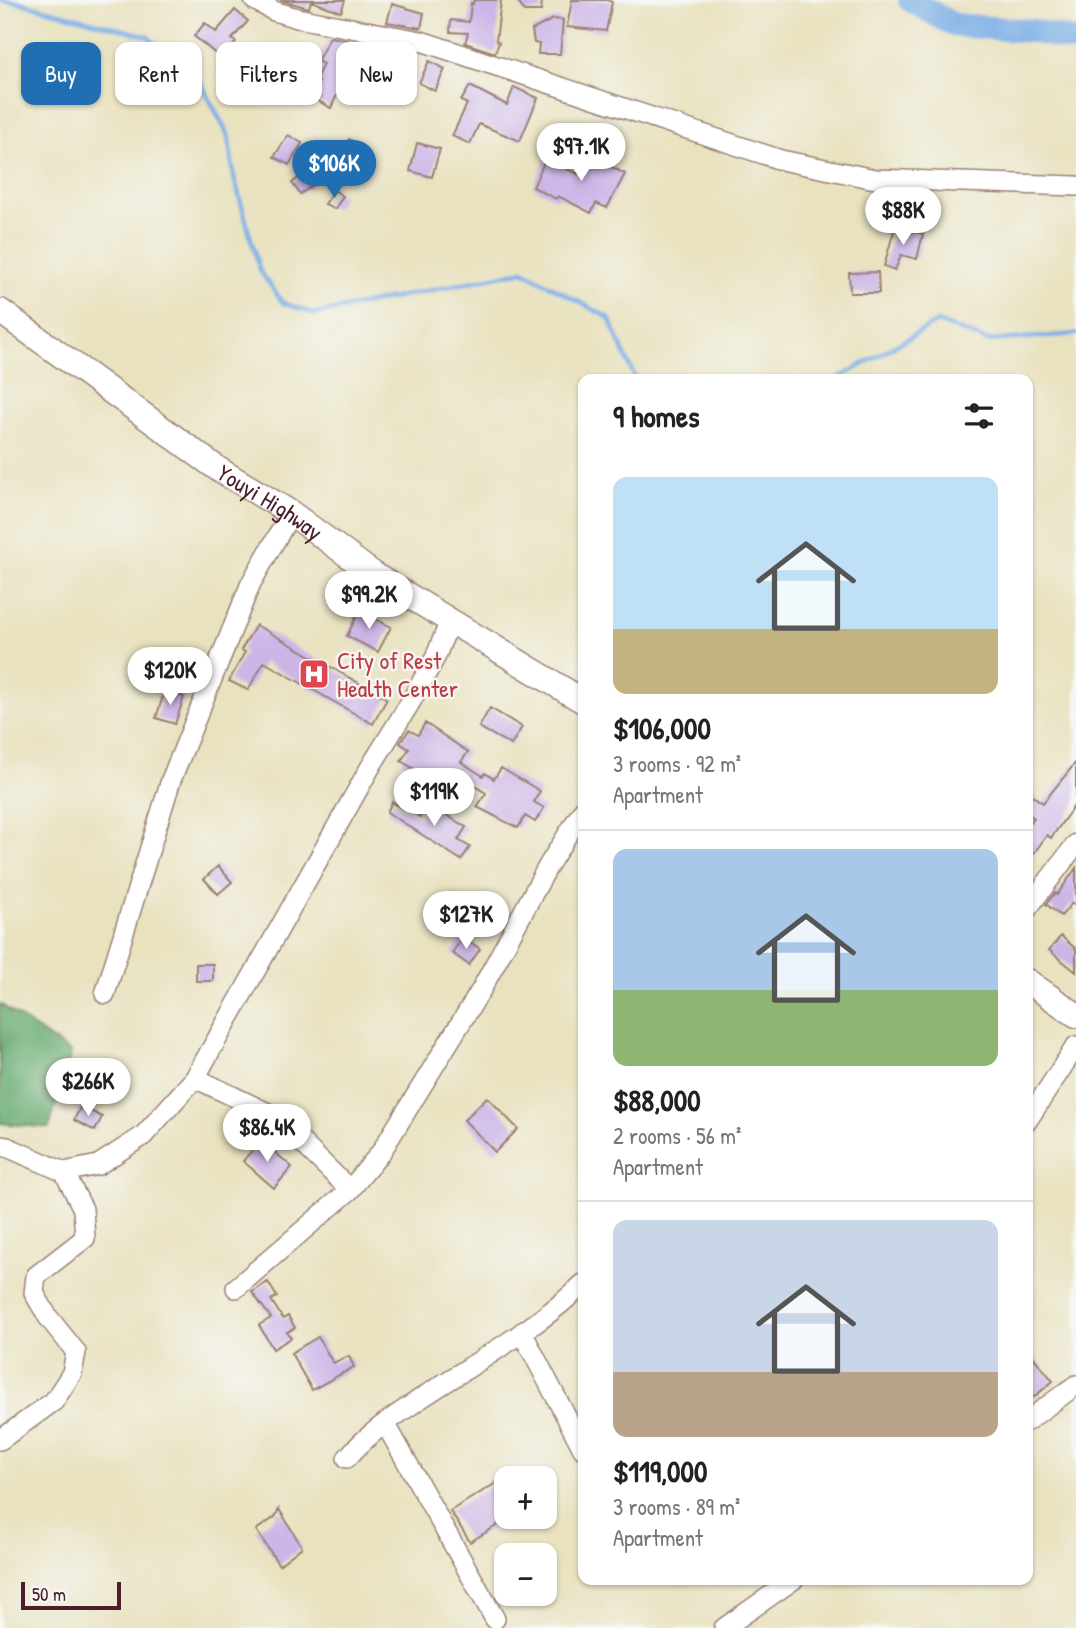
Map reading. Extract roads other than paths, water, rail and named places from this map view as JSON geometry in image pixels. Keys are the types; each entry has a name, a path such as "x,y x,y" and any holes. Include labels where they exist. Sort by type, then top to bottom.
{"main road":[{"name":"Youyi Highway","path":"0,311 218,469 291,513 376,576 578,698"},
{"path":"1033,985 1076,1015"}],"street":[{"path":"254,0 274,12 297,18 421,41 781,160 875,179 1076,186"},
{"path":"105,994 171,780 251,583 291,513"},
{"path":"0,1146 64,1172 98,1165 143,1136 195,1078 371,766 410,703 435,658 450,621"},
{"path":"236,1288 350,1190 380,1152 481,990 548,866 578,818"},
{"path":"1033,901 1076,844"},
{"path":"1033,1112 1076,1046"},
{"path":"195,1078 276,1117 350,1190"},
{"path":"0,1440 54,1401 72,1373 76,1352 48,1317 34,1293 36,1276 85,1238 83,1209 64,1172"},
{"path":"346,1458 385,1423 522,1332 578,1287"},
{"path":"522,1332 578,1439"},
{"path":"1033,1417 1076,1385"},
{"path":"385,1423 495,1619"},
{"path":"724,1628 786,1585"}],"waterway":[{"path":"0,0 18,2 147,36 201,83 228,135 234,177 260,271 283,303 315,314 523,271 609,318 633,374"},
{"path":"910,0 954,25 1032,31 1076,41"},
{"path":"846,374 937,322 988,341 1076,334"}],"place":[{"name":"City of Rest Health Center","path":"314,674"}]}
